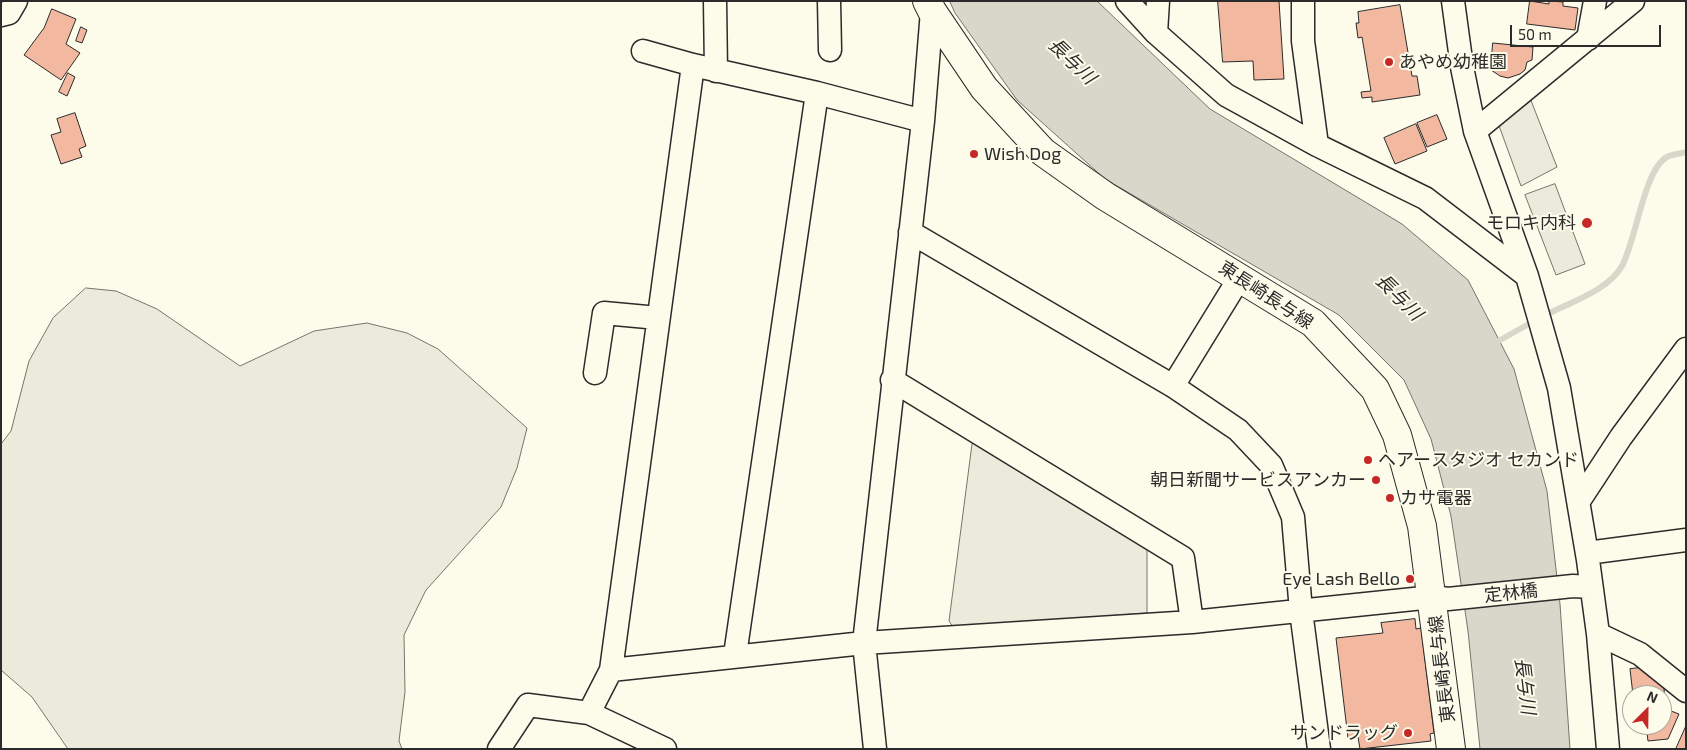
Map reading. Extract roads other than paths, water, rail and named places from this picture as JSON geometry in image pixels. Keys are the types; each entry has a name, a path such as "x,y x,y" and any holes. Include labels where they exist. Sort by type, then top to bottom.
{"main road":[{"name":"東長崎長与線","path":"929,6 984,88 1043,152 1105,196 1240,277 1312,323 1375,389 1397,435 1441,598 1451,749"}],"street":[{"path":"1,15 8,13 16,1"},
{"path":"715,1 716,71"},
{"path":"829,1 830,50"},
{"path":"1127,1 1156,34 1226,95 1317,145 1424,198 1527,276"},
{"path":"1156,34 1158,1"},
{"path":"1303,1 1303,41 1317,145"},
{"path":"1454,1 1462,67 1475,131 1527,276 1559,388 1587,553 1582,586 1598,634 1608,749"},
{"path":"1588,39 1595,1"},
{"path":"1475,131 1633,1"},
{"path":"875,749 864,643 892,380 923,121 929,6"},
{"path":"643,51 716,71 817,93 923,121"},
{"path":"589,713 611,670 693,65"},
{"path":"735,655 817,93"},
{"path":"910,232 1173,386 1238,430 1271,465 1293,517 1301,611 1319,749"},
{"path":"1173,386 1240,277"},
{"path":"595,373 604,313 658,318"},
{"path":"1579,501 1621,437 1686,349"},
{"path":"892,380 1183,558 1192,622"},
{"path":"1587,553 1686,540"},
{"name":"定林橋","path":"611,670 735,655 864,643 1192,622 1582,586"},
{"path":"1598,634 1640,654 1686,691"},
{"path":"499,749 528,705 589,713 665,749"}],"water":[{"name":"長与川","path":"950,1 1097,1 1210,109 1402,224 1468,280 1514,369 1547,491 1560,604 1570,749 1480,749 1468,631 1451,516 1431,439 1404,380 1339,315 1105,179 1017,100 955,13"}],"waterway":[{"path":"1552,312 1590,294 1616,274 1627,255 1652,176 1659,164 1667,157 1686,152"},
{"path":"1493,344 1527,325"}],"place":[{"name":"あやめ幼稚園","path":"1389,62"},
{"name":"Wish Dog","path":"974,154"},
{"name":"モロキ内科","path":"1587,223"},
{"name":"ヘアースタジオ セカンド","path":"1368,460"},
{"name":"朝日新聞サービスアンカー","path":"1376,480"},
{"name":"カサ電器","path":"1390,498"},
{"name":"Eye Lash Bello","path":"1410,579"},
{"name":"サンドラッグ","path":"1408,733"}]}
